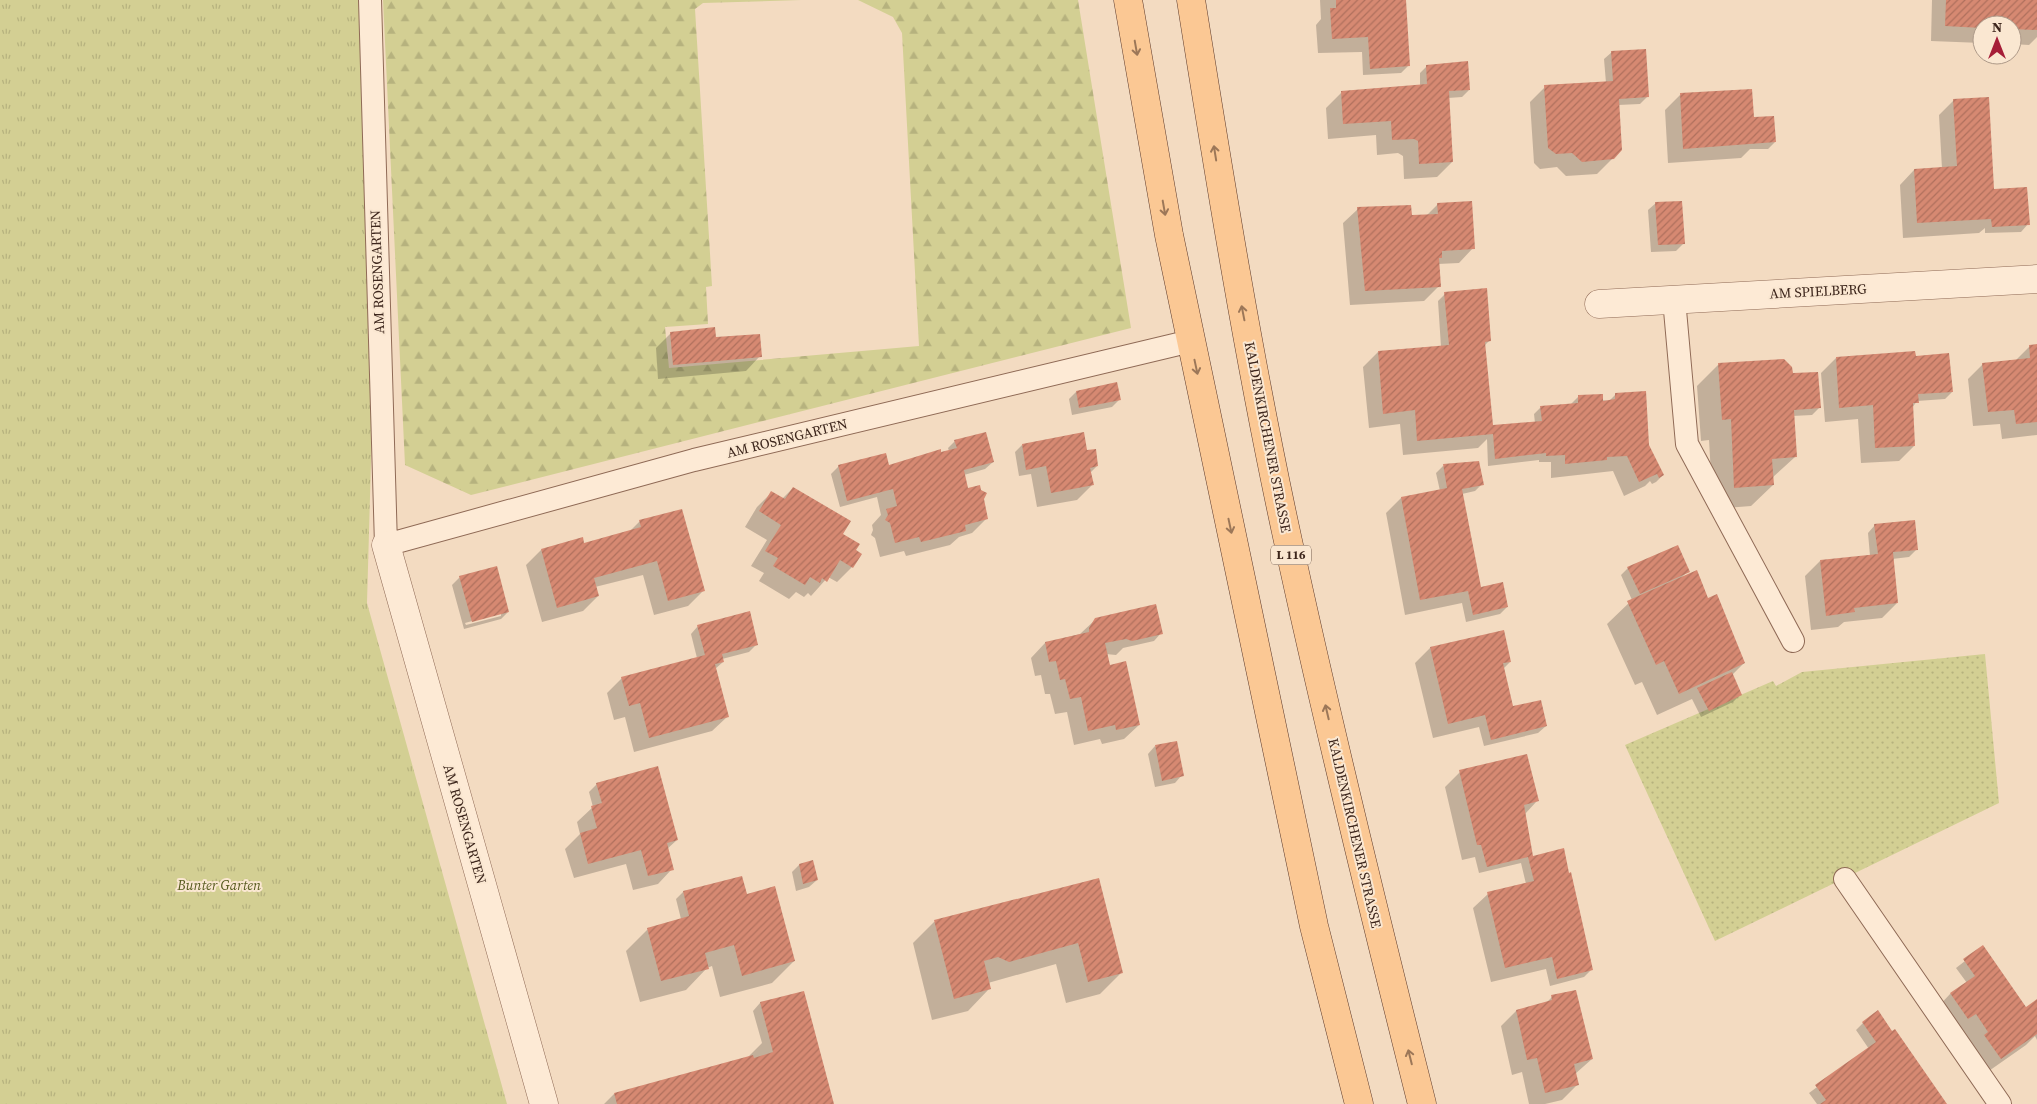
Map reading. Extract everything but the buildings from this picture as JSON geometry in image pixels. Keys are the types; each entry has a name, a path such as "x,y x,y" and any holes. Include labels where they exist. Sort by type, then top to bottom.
{"main road":[{"path":"1128,0 1168,235 1314,926 1359,1104"},
{"name":"KALDENKIRCHENER STRASSE","path":"1191,0 1229,237 1288,540 1364,874 1422,1104"}],"street":[{"name":"AM SPIELBERG","path":"1599,304 2037,279"},
{"name":"AM ROSENGARTEN","path":"386,545 544,1104"}],"lane":[{"name":"AM ROSENGARTEN","path":"370,0 386,545 694,460 1191,340"},
{"path":"1674,299 1687,444 1793,641"},
{"path":"1844,879 2000,1104"}],"green space":[{"name":"Bunter Garten","path":"0,0 363,0 374,356 367,603 507,1104 0,1104"},
{"path":"383,0 801,0 703,3 695,9 712,286 706,287 708,324 665,327 669,368 919,346 902,33 893,17 858,0 1078,0 1131,328 471,495 405,465"},
{"path":"1985,654 1999,803 1715,941 1625,745 1773,681 1776,686 1802,672"}]}
